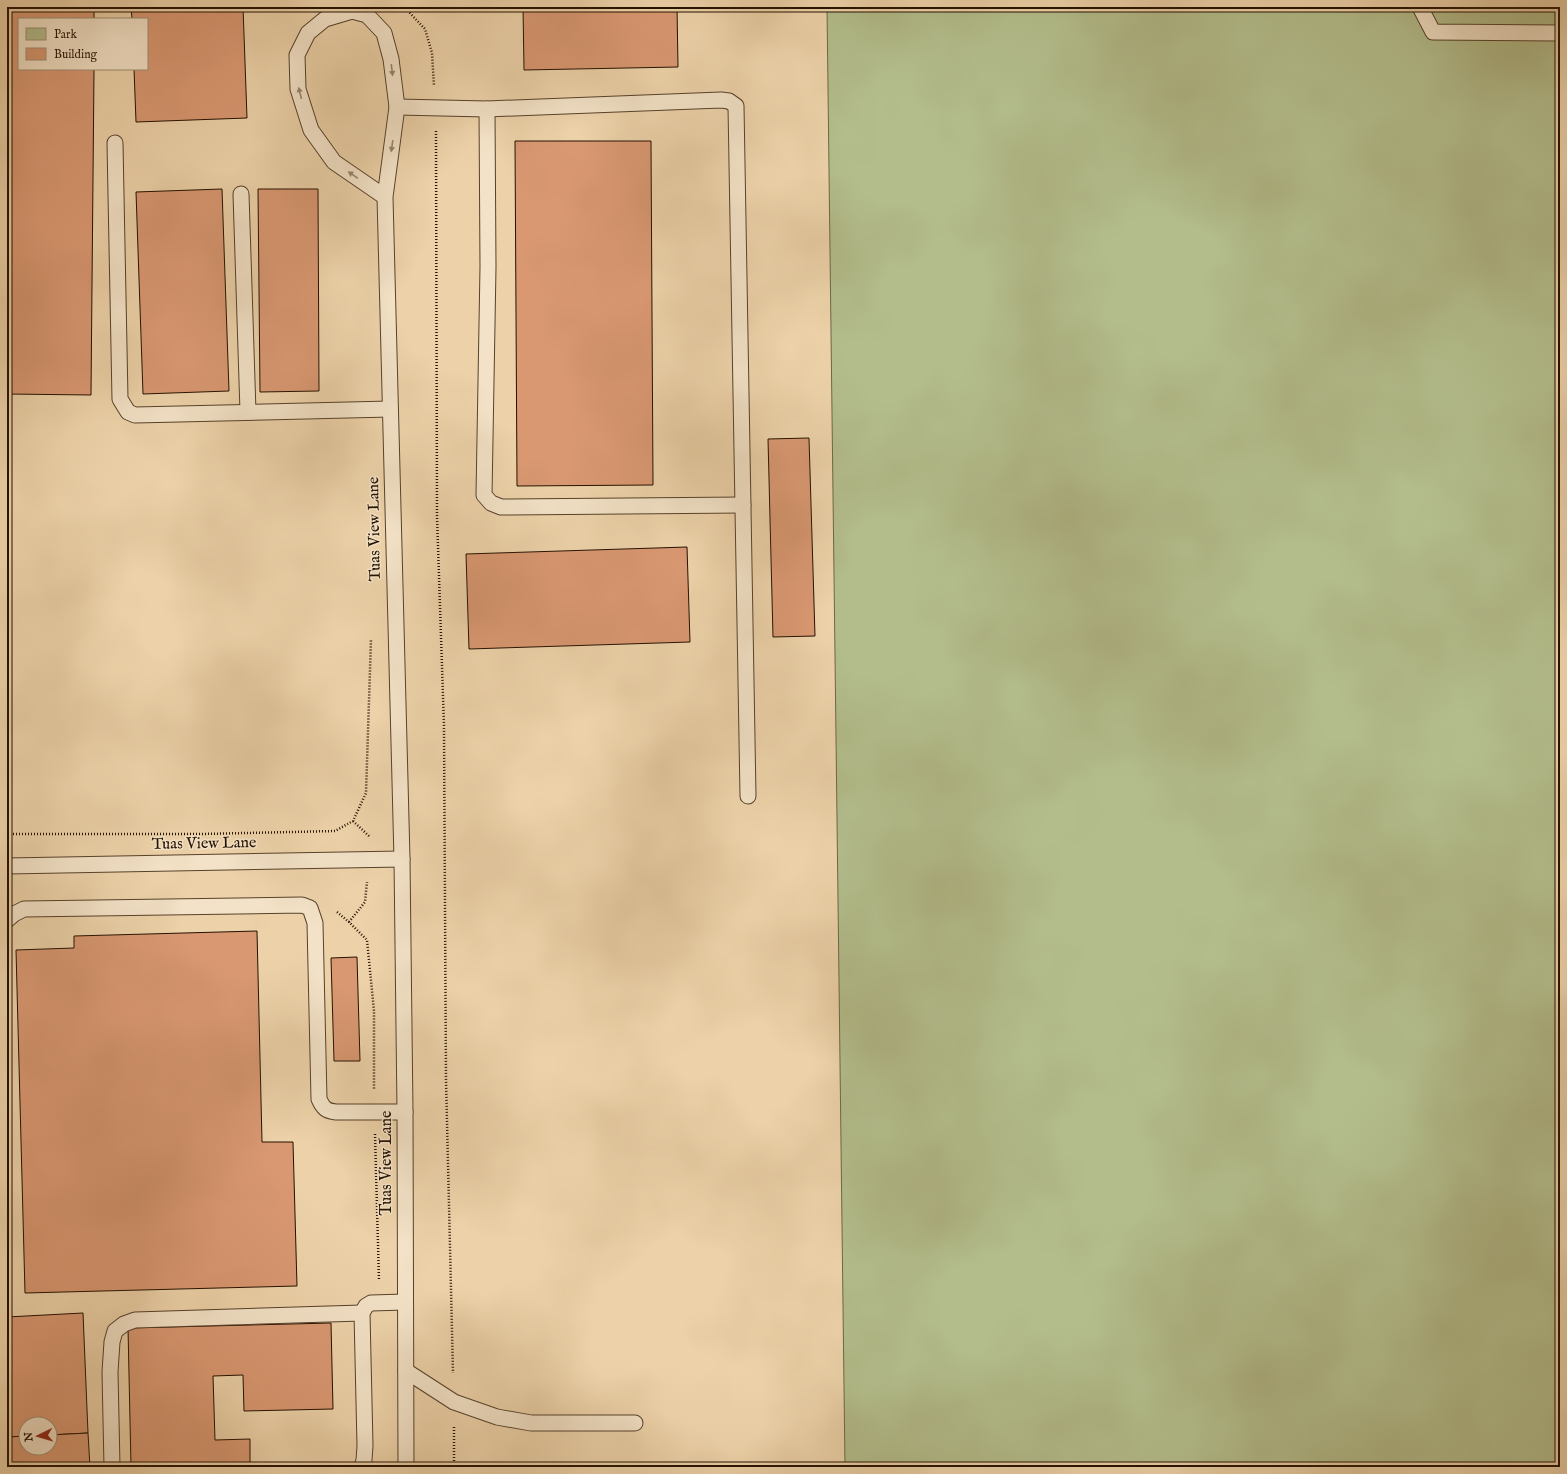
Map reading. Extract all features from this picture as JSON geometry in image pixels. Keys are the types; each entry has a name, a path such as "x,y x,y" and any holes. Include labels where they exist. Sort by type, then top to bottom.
{"lane":[{"path":"1420,7 1433,32 1560,33"},
{"name":"Tuas View Lane","path":"385,197 334,162 311,130 298,89 297,55 308,33 325,18 352,11 367,15 384,32 391,59 397,107 385,197 402,859 405,1112 406,1467"},
{"path":"397,107 487,109 721,100 729,101 736,106 748,796"},
{"path":"487,109 488,267 484,495 492,503 501,507 743,505"},
{"path":"115,143 120,399 123,407 128,412 135,415 390,409"},
{"path":"241,194 248,412"},
{"name":"Tuas View Lane","path":"7,866 402,859"},
{"path":"7,920 14,914 24,909 302,905 310,908 315,923 319,1099 322,1106 327,1111 336,1112 405,1112"},
{"path":"362,1467 365,1446 362,1313 366,1306 371,1303 405,1302"},
{"path":"112,1467 110,1372 112,1342 115,1331 124,1324 135,1320 362,1313"},
{"path":"406,1371 454,1402 497,1417 532,1423 635,1423"}],"path":[{"path":"396,7 408,11 425,29 432,53 435,108 437,170 437,516 444,726 446,1079 454,1402 454,1467"},
{"path":"7,834 202,834 334,831 353,820 366,793 372,632"}],"green space":[{"path":"827,7 1560,7 1560,1467 845,1467"}],"building":[{"path":"7,7 94,7 94,18 18,18 18,70 94,70 91,395 7,394"},
{"path":"131,7 243,7 247,118 136,122 134,70 148,70 148,18 132,18"},
{"path":"523,7 677,7 678,67 524,70"},
{"path":"515,141 651,141 653,485 517,486"},
{"path":"222,189 229,391 143,394 136,192"},
{"path":"258,189 318,189 319,391 260,392"},
{"path":"809,438 815,636 773,637 768,439"},
{"path":"687,547 690,642 469,649 466,554"},
{"path":"257,931 262,1142 293,1142 297,1286 25,1293 16,950 74,948 74,936"},
{"path":"357,957 360,1061 334,1061 331,958"},
{"path":"83,1313 88,1433 58,1435 58,1416 18,1416 18,1436 8,1437 7,1317"},
{"path":"331,1323 333,1409 244,1411 243,1375 213,1376 215,1440 250,1439 250,1467 131,1467 128,1328"},
{"path":"88,1433 90,1467 10,1467 8,1437 18,1436 18,1456 58,1456 58,1435"}]}
